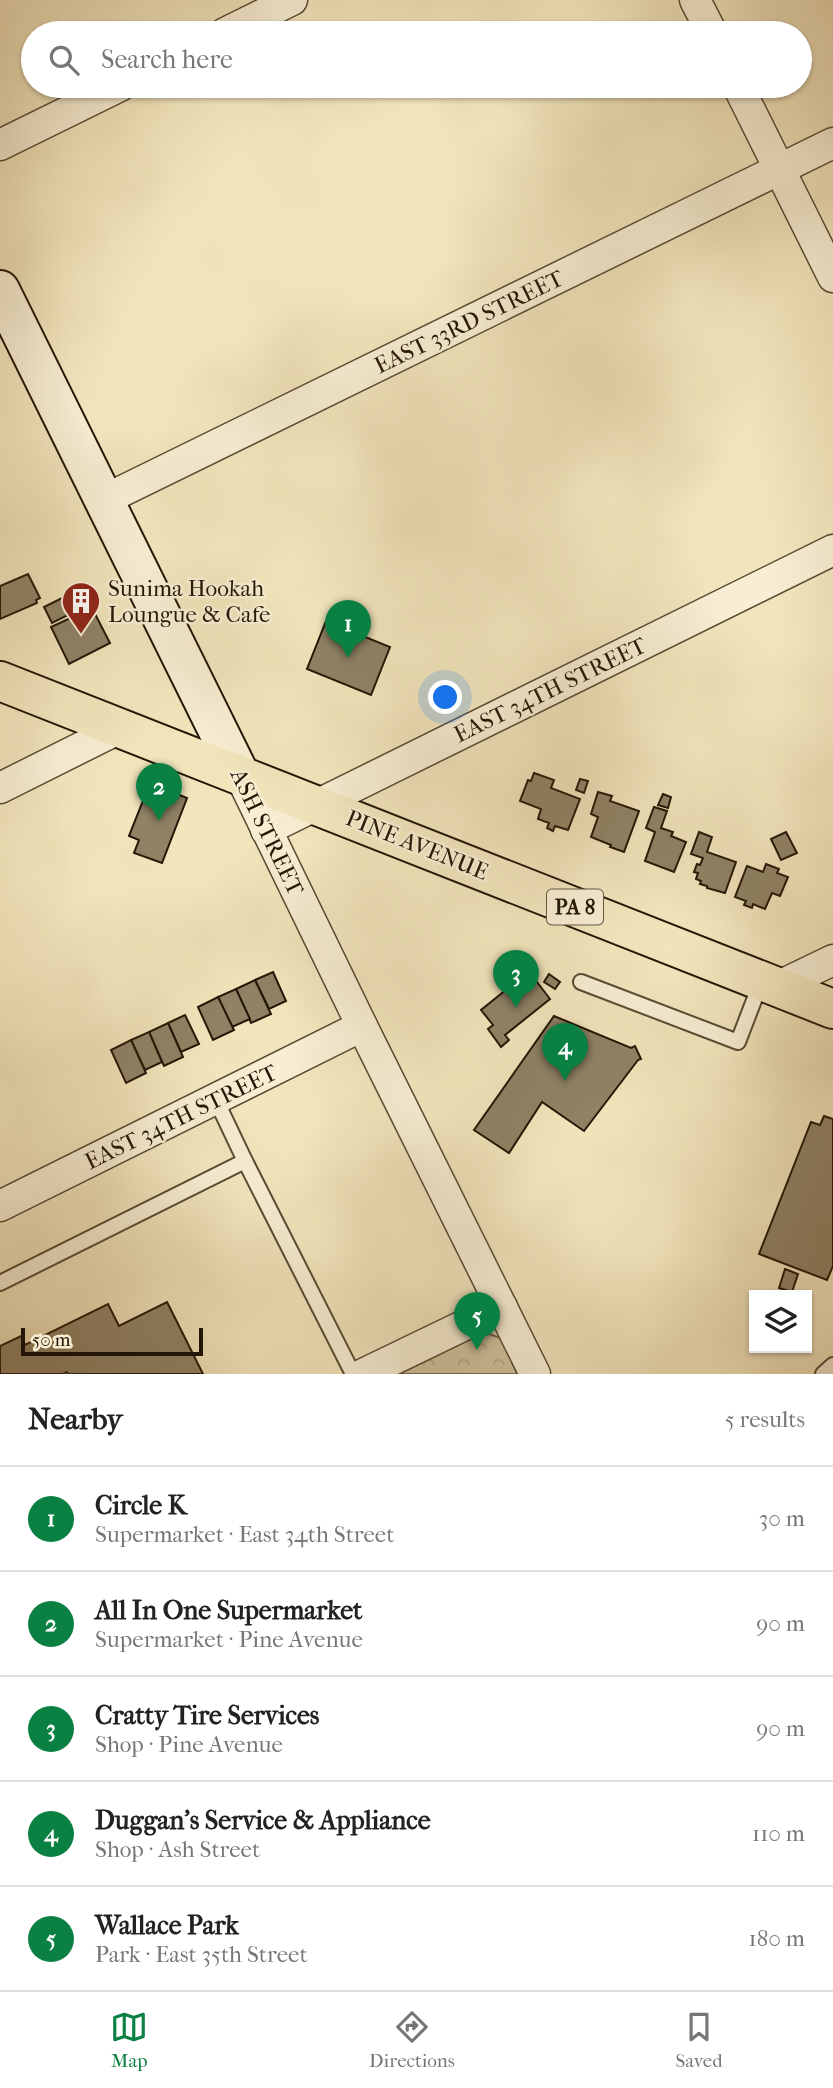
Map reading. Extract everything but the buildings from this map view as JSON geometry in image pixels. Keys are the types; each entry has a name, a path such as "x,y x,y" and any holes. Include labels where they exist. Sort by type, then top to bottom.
{"main road":[{"name":"PINE AVENUE","path":"0,681 833,1009"}],"street":[{"path":"249,21 292,0"},
{"path":"695,0 706,21"},
{"path":"0,145 96,98"},
{"path":"744,98 833,277"},
{"name":"EAST 33RD STREET","path":"104,500 833,143"},
{"name":"ASH STREET","path":"0,290 535,1374"},
{"name":"EAST 34TH STREET","path":"266,830 833,550"},
{"path":"0,788 120,728"},
{"path":"769,984 833,960"},
{"name":"EAST 34TH STREET","path":"0,1206 362,1026"},
{"path":"362,1374 502,1307"}],"lane":[{"path":"581,982 738,1042 769,984"},
{"path":"216,1100 354,1374"},
{"path":"0,1283 245,1161"},
{"path":"823,1374 833,1365"}],"green space":[{"path":"484,1332 503,1339 517,1374 399,1374"}],"place":[{"name":"Sunima Hookah Loungue & Cafe","path":"81,635"},
{"name":"Circle K","path":"348,658"},
{"name":"All In One Supermarket","path":"159,821"},
{"name":"Cratty Tire Services","path":"516,1008"},
{"name":"Duggan's Service & Appliance","path":"565,1081"},
{"name":"Wallace Park","path":"477,1350"}]}
